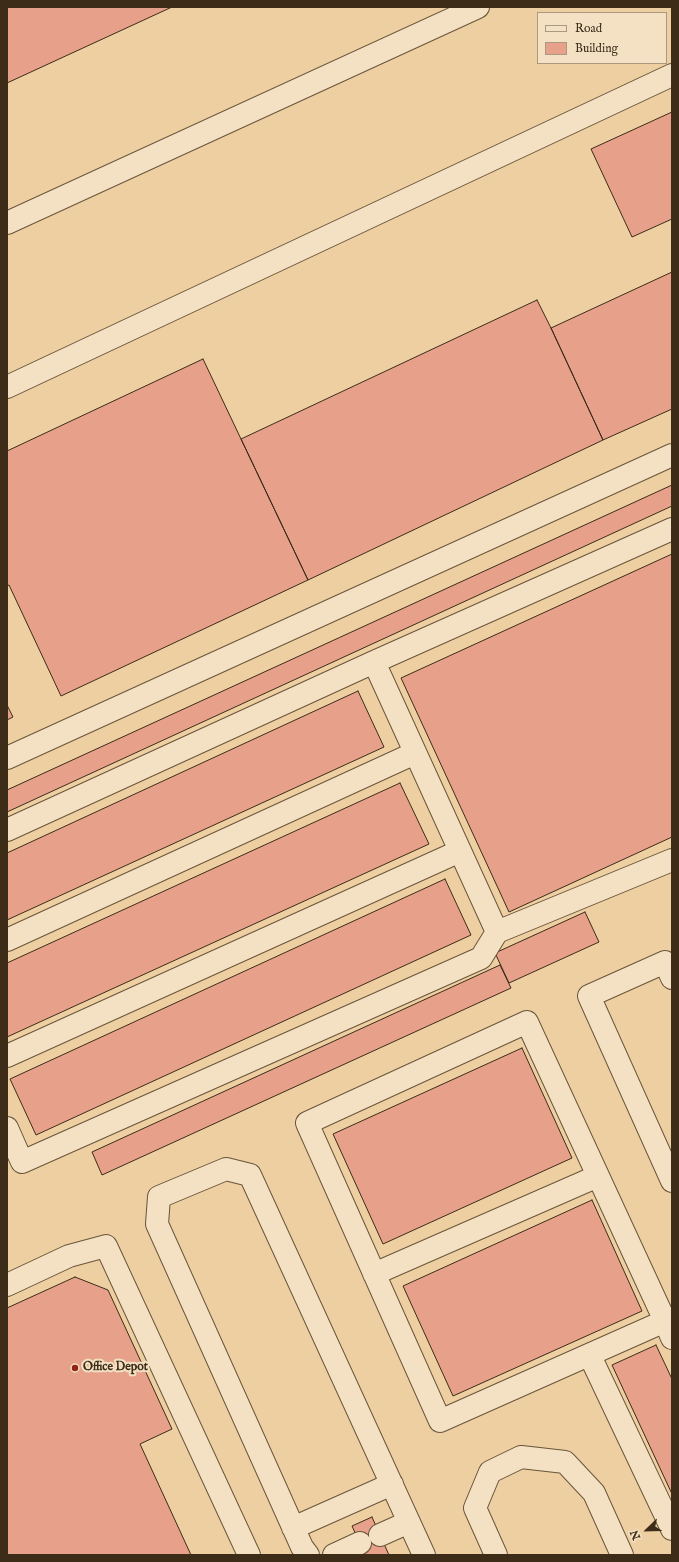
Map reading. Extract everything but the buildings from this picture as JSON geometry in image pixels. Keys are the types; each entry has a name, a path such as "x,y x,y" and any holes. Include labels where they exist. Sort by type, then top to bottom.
{"lane":[{"path":"7,223 478,7"},
{"path":"7,386 672,75"},
{"path":"7,758 672,455"},
{"path":"7,830 374,662 672,530"},
{"path":"374,662 497,932"},
{"path":"7,940 415,753"},
{"path":"7,1056 460,851"},
{"path":"7,1128 22,1162 481,958 497,932 672,860"},
{"path":"672,978 665,962 589,996 672,1181"},
{"path":"527,1022 668,1330 590,1356 440,1421 374,1274 307,1122 527,1022"},
{"path":"308,1555 302,1548 157,1224 159,1198 226,1169 250,1175 424,1555"},
{"path":"374,1274 598,1176"},
{"path":"7,1285 69,1256 106,1246 249,1555"},
{"path":"590,1356 672,1529"},
{"path":"496,1555 475,1508 490,1472 521,1457 565,1462 594,1493 622,1555"},
{"path":"293,1528 392,1484"},
{"path":"380,1535 409,1522"},
{"path":"334,1555 360,1543"}],"place":[{"name":"Office Depot","path":"75,1368"}]}
